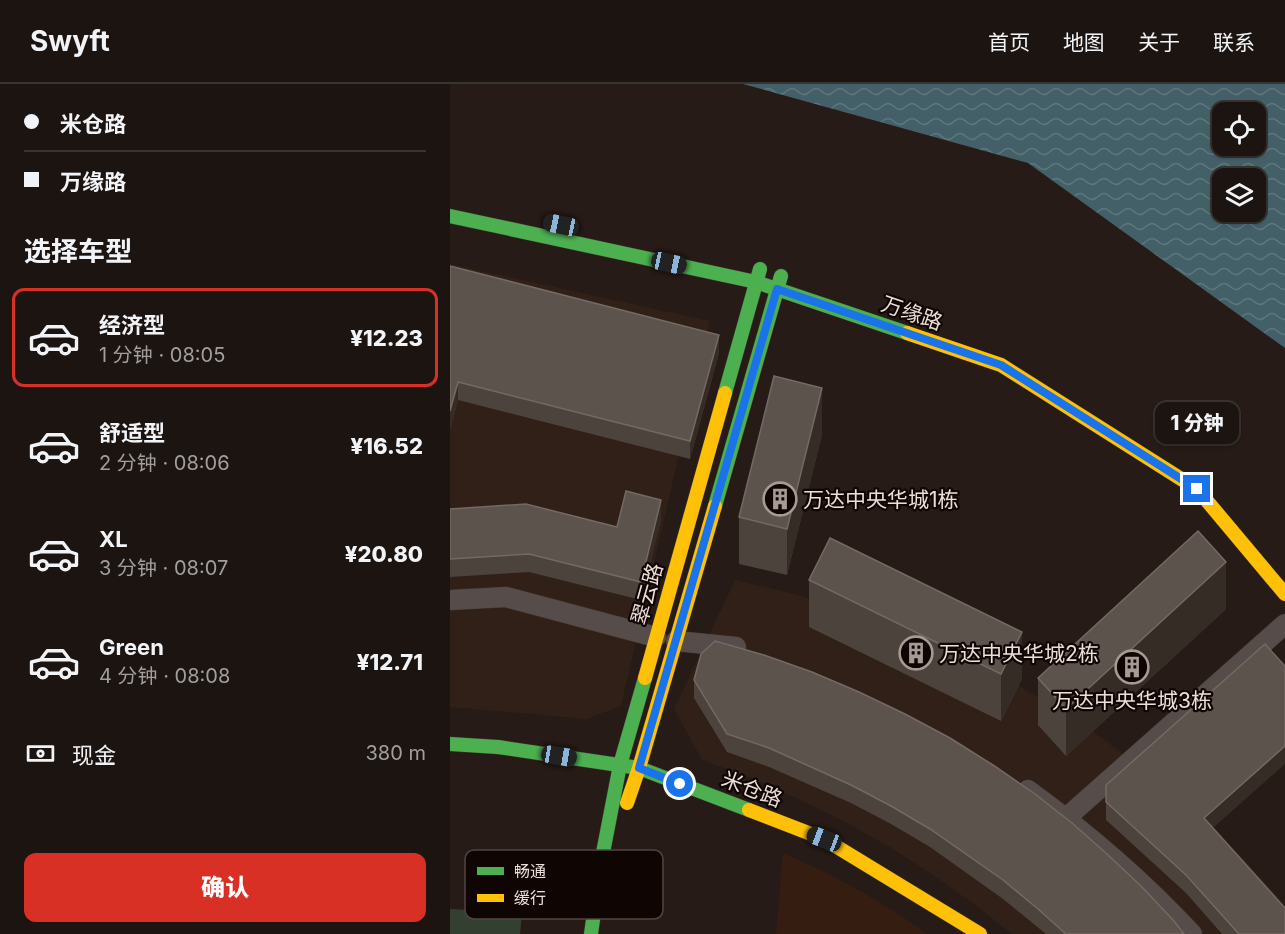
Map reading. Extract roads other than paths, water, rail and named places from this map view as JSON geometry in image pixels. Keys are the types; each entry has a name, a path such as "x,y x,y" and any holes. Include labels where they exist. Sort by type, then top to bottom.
{"street":[{"name":"万缘路","path":"450,216 755,272 1001,365 1197,489 1285,594"},
{"name":"翠云路","path":"604,850 620,765 755,272"},
{"name":"翠云路","path":"619,841 622,817 639,768 784,282"},
{"path":"450,600 506,597 656,637"},
{"path":"1066,818 1285,624"},
{"path":"676,641 734,647 755,654"},
{"name":"米仓路","path":"450,744 498,747 639,768 824,839 980,934"},
{"path":"1014,780 1066,818 1136,877 1192,934"},
{"name":"翠云路","path":"591,934 593,919"}],"water":[{"path":"743,84 1285,84 1285,348 1028,163"}],"place":[{"name":"万达中央华城1栋","path":"780,499"},
{"name":"万达中央华城2栋","path":"916,653"},
{"name":"万达中央华城3栋","path":"1132,667"}]}
